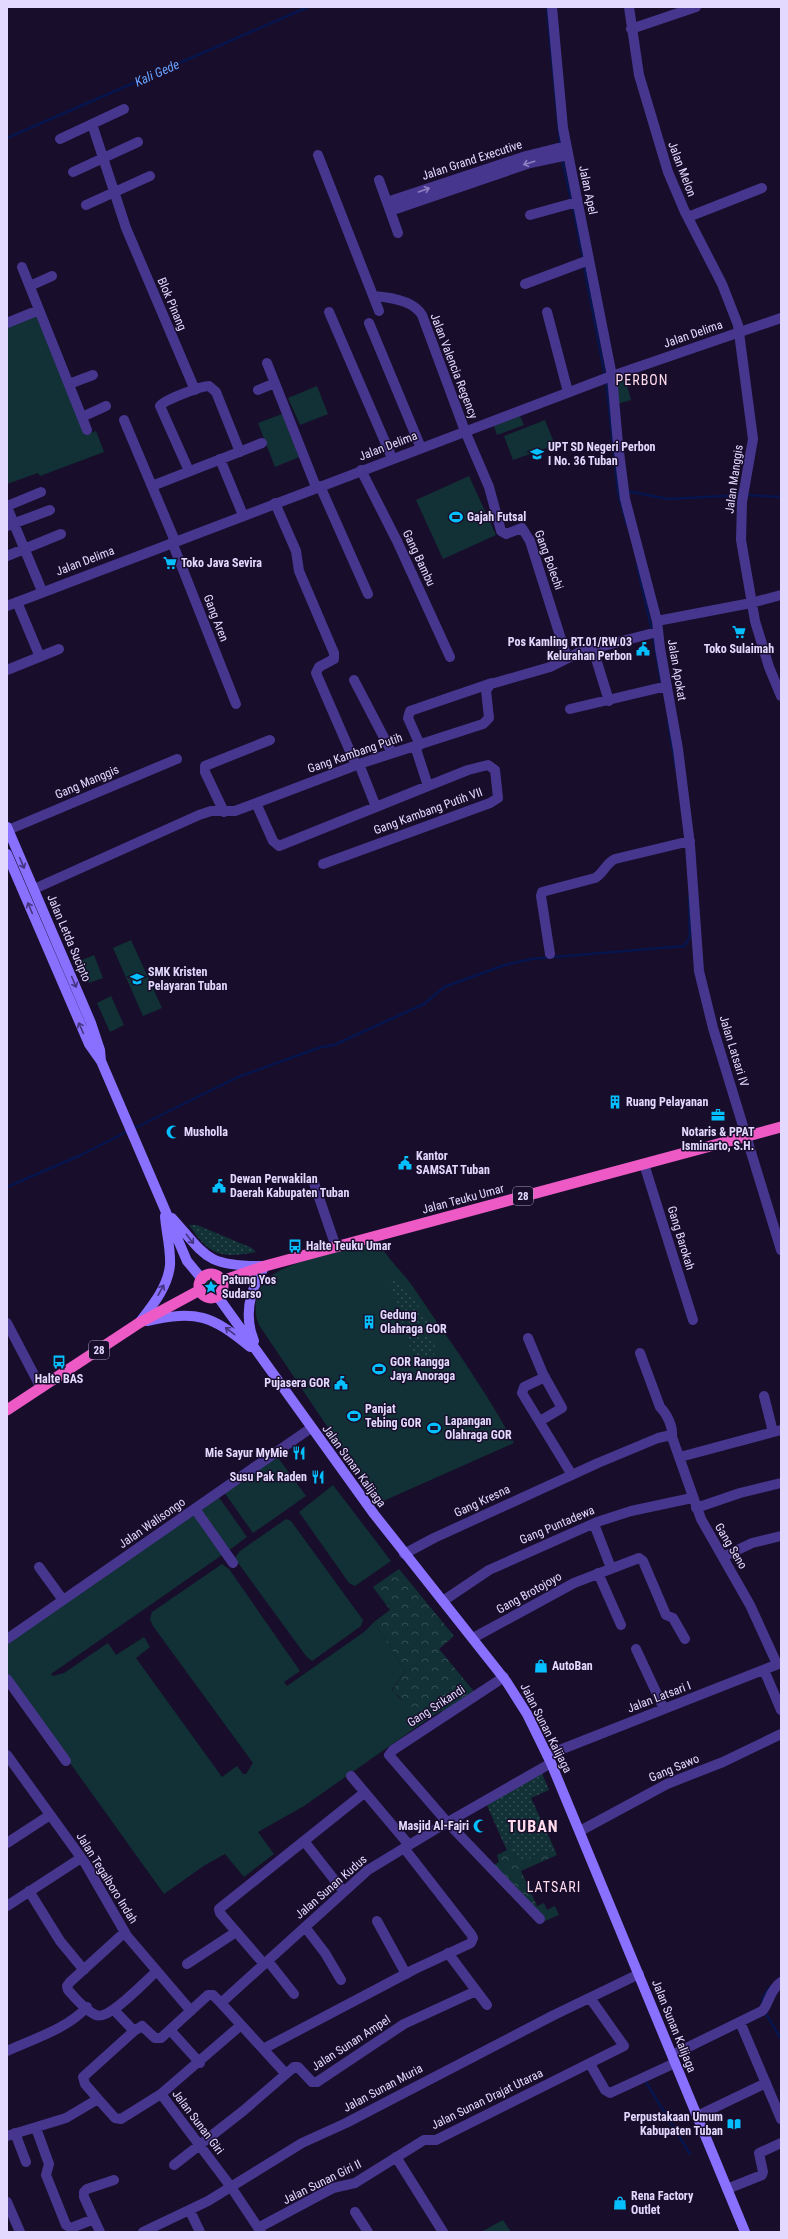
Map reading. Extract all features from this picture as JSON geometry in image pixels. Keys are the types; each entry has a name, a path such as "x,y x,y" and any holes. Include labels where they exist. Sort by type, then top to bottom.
{"highway":[{"name":"Jalan Teuku Umar","path":"222,1281 265,1266 781,1127"},
{"name":"28","path":"7,1410 139,1322 201,1285 212,1274 222,1281"},
{"path":"201,1285 207,1298 218,1297 223,1288 222,1281"}],"main road":[{"name":"Jalan Letda Sucipto","path":"8,828 91,1023 98,1042 101,1061"},
{"name":"Jalan Letda Sucipto","path":"7,854 89,1044 101,1061 187,1261 201,1285"},
{"path":"165,1210 196,1248 206,1256 234,1265 265,1266 252,1288 248,1317 250,1330 260,1356"},
{"path":"139,1322 163,1288 169,1272 170,1261 165,1210"},
{"name":"Jalan Sunan Kalijaga","path":"218,1297 311,1428 404,1554 473,1638 504,1678 520,1702 549,1759 580,1831 745,2232"},
{"path":"139,1322 186,1314 204,1318 224,1327 260,1356"}],"street":[{"name":"Jalan Apel","path":"552,7 559,100 573,202 589,260 607,378"},
{"name":"Jalan Melon","path":"629,7 638,75 656,135 676,193 725,291 735,315 738,332"},
{"path":"631,29 696,7"},
{"path":"60,139 124,109"},
{"name":"Blok Pinang","path":"92,124 102,159 126,228 196,390"},
{"path":"73,172 138,142"},
{"name":"Jalan Grand Executive","path":"389,207 472,178 567,150"},
{"path":"318,155 378,311"},
{"path":"86,205 150,176"},
{"path":"380,180 398,233"},
{"path":"688,217 762,188"},
{"path":"530,215 573,202"},
{"path":"525,284 589,260"},
{"path":"22,268 87,430"},
{"path":"30,286 52,276"},
{"name":"Jalan Valencia Regency","path":"373,296 402,301 420,312 465,431"},
{"path":"7,323 39,310"},
{"path":"329,312 392,458"},
{"path":"547,312 568,392"},
{"name":"Jalan Delima","path":"7,606 42,591 173,541 568,392 781,318"},
{"path":"369,323 420,448"},
{"name":"Jalan Manggis","path":"738,332 753,439 742,509 741,540 751,603 761,644 781,696"},
{"path":"267,363 318,486 368,594"},
{"path":"69,384 93,375"},
{"name":"Jalan Apokat","path":"607,378 625,499 657,621 654,633 663,687 678,748 699,972"},
{"path":"258,390 275,383"},
{"path":"189,471 160,406 164,402 196,390 207,386 215,390 240,452"},
{"path":"82,417 106,406"},
{"name":"Gang Aren","path":"124,420 152,486 236,704"},
{"name":"Gang Bolechi","path":"465,431 489,487 501,531 506,534 520,528 527,534 567,658"},
{"path":"152,486 262,443"},
{"path":"220,459 243,515"},
{"name":"Gang Bambu","path":"361,470 397,541 450,657"},
{"path":"41,492 7,507 10,525 24,549 42,591"},
{"path":"275,503 296,551 299,571 334,653 333,660 316,670 317,676 358,764 376,807"},
{"path":"10,525 50,510"},
{"path":"7,556 61,534"},
{"path":"657,621 751,603 781,595"},
{"path":"17,602 40,657"},
{"path":"492,683 544,669 567,658 593,649 654,633"},
{"path":"593,649 609,701"},
{"path":"7,670 59,650"},
{"path":"354,680 392,753"},
{"name":"Gang Kambang Putih","path":"34,889 192,818 211,811 235,811 358,764 418,746 486,722 489,714 486,690 492,683"},
{"name":"Gang Kambang Putih VII","path":"324,864 494,802 498,796 495,770 488,765 468,770 428,786 418,746 408,718 410,711 492,683"},
{"path":"570,709 663,687"},
{"path":"224,812 205,772 205,766 270,740"},
{"name":"Gang Manggis","path":"8,828 177,759"},
{"path":"256,803 273,841 279,846 428,786"},
{"path":"550,954 541,894 543,891 597,877 612,861 686,842"},
{"name":"Jalan Latsari IV","path":"699,972 713,1028 748,1136 781,1250"},
{"name":"Gang Barokah","path":"644,1164 693,1320"},
{"path":"313,1180 336,1247"},
{"path":"7,1323 41,1388"},
{"path":"528,1338 545,1377 562,1409 540,1421"},
{"name":"Gang Seno","path":"640,1353 660,1407 665,1412 672,1429 672,1437 696,1508 750,1605 779,1664"},
{"path":"545,1377 524,1388 522,1391 572,1475"},
{"path":"680,1457 777,1431 764,1396"},
{"name":"Jalan Walisongo","path":"7,1639 311,1428"},
{"name":"Gang Kresna","path":"404,1554 440,1535 572,1475 658,1438 667,1436 672,1437"},
{"path":"696,1508 740,1493 781,1483"},
{"name":"Gang Puntadewa","path":"443,1601 489,1570 594,1524 631,1511 692,1498"},
{"path":"195,1509 233,1563"},
{"path":"594,1524 611,1568"},
{"path":"723,1557 745,1546 781,1536"},
{"name":"Gang Brotojoyo","path":"473,1638 574,1583 636,1558 642,1558 666,1615 673,1618 685,1638"},
{"path":"39,1566 63,1600"},
{"path":"598,1573 621,1625"},
{"path":"636,1649 664,1709"},
{"name":"Jalan Latsari I","path":"549,1759 664,1709 779,1664"},
{"path":"764,1670 781,1710"},
{"name":"Gang Srikandi","path":"447,1822 391,1760 389,1755 391,1752 504,1678"},
{"path":"7,1679 66,1761"},
{"name":"Gang Sawo","path":"580,1831 667,1784 723,1762 781,1734"},
{"name":"Jalan Tegalboro Indah","path":"7,1755 81,1858 125,1932 156,1971 191,2011"},
{"name":"Jalan Sunan Kudus","path":"221,2003 368,1870 549,1759"},
{"path":"264,2049 406,1974 470,1944 472,1936 406,1847 350,1776"},
{"path":"294,1994 220,1914 219,1908 364,1793"},
{"path":"7,1843 50,1815"},
{"path":"447,1822 540,1919"},
{"path":"304,1841 344,1892"},
{"path":"7,1906 81,1858"},
{"path":"29,1891 60,1941 84,1970"},
{"path":"377,1921 406,1974"},
{"path":"305,1927 325,1952 341,1980"},
{"path":"125,1932 67,1988 97,2016 107,2014 114,2010 156,1971"},
{"path":"187,1964 236,1932"},
{"path":"448,1953 487,2005"},
{"name":"Jalan Sunan Muria","path":"143,2232 190,2211 302,2143 346,2123 424,2081 639,1974"},
{"path":"590,2064 608,2093 643,2079 674,2059 763,2010 771,1992 781,1982"},
{"name":"Jalan Sunan Ampel","path":"174,2165 296,2066 312,2082 317,2082 376,2041 429,2011 476,1991"},
{"path":"161,2094 119,2119 84,2084 82,2076 134,2031 143,2026 156,2039 161,2038 210,1994 221,2003 286,2074"},
{"name":"Jalan Sunan Drajat Utaraa","path":"396,2157 424,2140 436,2140 624,2046 590,1998"},
{"path":"7,2051 60,2027 78,2016 87,2007"},
{"path":"114,2010 134,2031"},
{"path":"740,2022 781,2119"},
{"name":"Jalan Sunan Giri","path":"241,2025 200,2063 161,2094 231,2186 259,2230"},
{"path":"170,2030 200,2063"},
{"path":"697,2116 766,2084"},
{"path":"26,2162 10,2132 36,2128 66,2118 98,2099"},
{"path":"36,2128 49,2164 46,2171 56,2205 67,2226 71,2228 94,2219"},
{"path":"727,2189 762,2175 764,2173 759,2153 781,2143"},
{"path":"396,2157 444,2232"},
{"name":"Jalan Sunan Giri II","path":"259,2230 333,2188 354,2182 396,2157"},
{"path":"100,2232 84,2197 84,2192 87,2189 114,2180"},
{"path":"7,2202 20,2232"},
{"path":"190,2211 200,2232"},
{"path":"355,2212 368,2232"}],"green space":[{"path":"38,313 85,435 96,431 104,452 40,476 38,473 7,484 7,325"},
{"path":"624,375 631,400 617,404 615,384 618,378"},
{"path":"317,386 328,414 300,425 288,398"},
{"path":"282,414 299,457 275,467 258,423"},
{"path":"520,416 524,425 497,435 494,426"},
{"path":"545,420 555,445 513,460 504,436"},
{"name":"Gajah Futsal","path":"469,476 496,535 443,559 416,500"},
{"path":"131,940 162,1008 143,1016 113,948"},
{"path":"94,955 103,978 89,983 80,961"},
{"path":"111,996 124,1025 110,1032 97,1003"},
{"path":"189,1225 197,1225 252,1248 256,1252 233,1255 216,1252 209,1249 203,1243"},
{"name":"GOR Rangga Jaya Anoraga","path":"378,1239 385,1252 411,1284 464,1362 514,1443 381,1502 345,1453 259,1325 256,1313 256,1300 264,1282 277,1272 304,1261"},
{"path":"212,1278 219,1283 220,1286 215,1293 212,1294 205,1289 204,1286 209,1279"},
{"path":"391,1278 397,1279 404,1287 421,1309 428,1322 433,1335 435,1347 433,1358 426,1367 420,1366 413,1357 390,1283"},
{"path":"276,1455 306,1496 253,1533 224,1492"},
{"path":"333,1485 391,1561 355,1586 349,1583 299,1512"},
{"path":"218,1496 247,1537 228,1551 198,1510"},
{"path":"193,1514 222,1555 51,1674 53,1676 64,1673 108,1643 116,1655 144,1637 150,1647 136,1658 222,1777 237,1766 243,1774 246,1774 253,1763 153,1626 150,1619 152,1612 222,1564 229,1569 300,1671 284,1682 287,1686 364,1632 374,1622 405,1671 392,1690 399,1698 431,1717 304,1806 258,1832 274,1854 244,1877 225,1854 205,1865 164,1894 7,1675 7,1644"},
{"path":"286,1519 291,1521 363,1620 361,1626 312,1661 306,1656 236,1560 236,1556 240,1551"},
{"path":"399,1569 454,1636 439,1649 476,1694 444,1715 441,1711 431,1717 418,1713 392,1691 405,1671 374,1622 390,1610 373,1587"},
{"path":"541,1771 549,1790 531,1798 554,1848 519,1863 509,1842 504,1844 486,1803"},
{"path":"509,1842 519,1863 554,1848 557,1855 521,1871 537,1906 533,1908 492,1866 499,1862 497,1855 507,1850 504,1844"},
{"path":"544,1903 547,1910 555,1906 559,1915 545,1921 533,1908"},
{"path":"503,2220 511,2232 481,2232"}],"waterway":[{"name":"Kali Gede","path":"7,138 308,7"},
{"path":"547,10 560,143"},
{"path":"562,159 571,200"},
{"path":"573,207 583,259"},
{"path":"584,266 605,376"},
{"path":"606,380 618,492 627,526"},
{"path":"627,491 668,499 741,495"},
{"path":"746,495 781,497"},
{"path":"637,565 652,631"},
{"path":"653,636 661,682"},
{"path":"668,722 676,769"},
{"path":"133,1129 238,1077 321,1047 334,1045 424,1004 444,987 505,965 531,959 684,946 690,937 689,897"},
{"path":"7,1187 81,1155 128,1131"},
{"path":"762,2006 763,1997 770,1987"},
{"path":"765,2012 781,2039"},
{"path":"644,2079 690,2154"}],"place":[{"name":"UPT SD Negeri Perbon I No. 36 Tuban","path":"537,454"},
{"name":"Gajah Futsal","path":"456,517"},
{"name":"Toko Java Sevira","path":"170,563"},
{"name":"Toko Sulaimah","path":"739,632"},
{"name":"Pos Kamling RT.01/RW.03 Kelurahan Perbon","path":"643,649"},
{"name":"SMK Kristen Pelayaran Tuban","path":"137,979"},
{"name":"Ruang Pelayanan","path":"615,1102"},
{"name":"Notaris & PPAT Isminarto, S.H.","path":"718,1115"},
{"name":"Musholla","path":"173,1132"},
{"name":"Kantor SAMSAT Tuban","path":"405,1163"},
{"name":"Dewan Perwakilan Daerah Kabupaten Tuban","path":"219,1186"},
{"name":"Halte Teuku Umar","path":"295,1246"},
{"name":"Patung Yos Sudarso","path":"211,1287"},
{"name":"Gedung Olahraga GOR","path":"369,1322"},
{"name":"Halte BAS","path":"59,1362"},
{"name":"GOR Rangga Jaya Anoraga","path":"379,1369"},
{"name":"Pujasera GOR","path":"341,1383"},
{"name":"Panjat Tebing GOR","path":"354,1416"},
{"name":"Lapangan Olahraga GOR","path":"434,1428"},
{"name":"Mie Sayur MyMie","path":"299,1453"},
{"name":"Susu Pak Raden","path":"318,1477"},
{"name":"AutoBan","path":"541,1666"},
{"name":"Masjid Al-Fajri","path":"480,1826"},
{"name":"Perpustakaan Umum Kabupaten Tuban","path":"734,2124"},
{"name":"Rena Factory Outlet","path":"620,2203"}],"district":[{"name":"PERBON","path":"642,380"},
{"name":"TUBAN","path":"533,1826"},
{"name":"LATSARI","path":"554,1887"}]}
